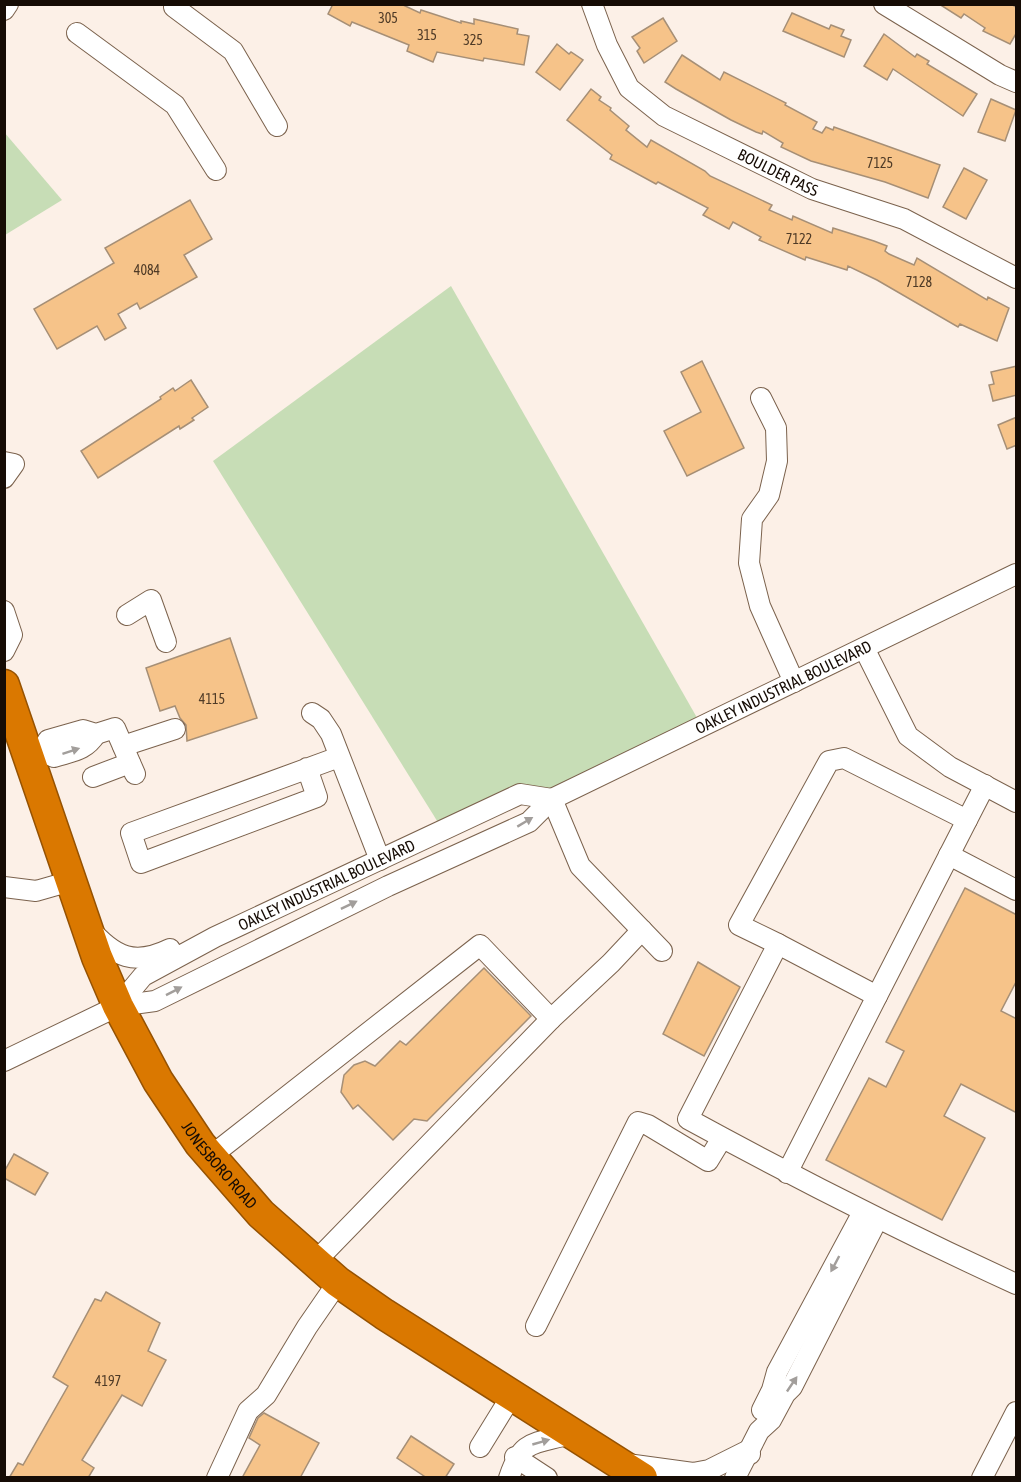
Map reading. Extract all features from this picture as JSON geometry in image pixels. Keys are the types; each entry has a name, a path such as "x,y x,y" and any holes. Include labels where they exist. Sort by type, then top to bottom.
{"highway":[{"name":"JONESBORO ROAD","path":"4,685 35,753 71,881 118,1006 158,1082 211,1156 249,1202 338,1282 384,1314 642,1478"}],"street":[{"path":"4,10 8,4"},
{"name":"BOULDER PASS","path":"592,4 607,45 629,88 664,116 812,189 904,219 1017,278"},
{"path":"884,4 999,75 1017,82"},
{"path":"174,7 233,51 277,126"},
{"path":"77,33 175,105 216,170"},
{"path":"761,398 776,428 777,461 769,495 752,519 749,563 763,615 794,682"},
{"path":"4,462 14,464 4,478"},
{"name":"OAKLEY INDUSTRIAL BOULEVARD","path":"4,1061 118,1006 155,1001 388,886 529,822 552,799 1017,574"},
{"path":"127,615 151,600 166,642"},
{"path":"4,611 12,634 4,651"},
{"path":"864,648 908,736 927,752 1017,802"},
{"path":"312,713 321,719 331,734 380,860"},
{"path":"35,753 48,740 83,730 96,734 115,728 129,761"},
{"path":"93,777 129,761 175,729"},
{"path":"307,768 317,797 141,863 131,833 307,768 339,757"},
{"path":"877,996 739,925 829,761 844,758 968,820"},
{"path":"787,1173 985,785"},
{"name":"OAKLEY INDUSTRIAL BOULEVARD","path":"118,1006 143,976 215,937 519,794 552,799"},
{"path":"552,799 580,866 662,951"},
{"path":"949,855 1017,890"},
{"path":"4,887 36,891 71,881"},
{"path":"86,924 96,936 127,957 149,959 274,897 292,901"},
{"path":"315,1263 551,1019 611,963 642,930"},
{"path":"778,944 688,1119 870,1216 1017,1284"},
{"path":"211,1156 480,945 551,1019"},
{"path":"536,1326 638,1122 648,1125 708,1161 722,1138"},
{"path":"735,1478 759,1431 768,1424 785,1394 792,1387 870,1216"},
{"path":"217,1478 249,1411 266,1395 338,1282"},
{"path":"480,1447 512,1395"},
{"path":"982,1478 1017,1412"},
{"path":"508,1478 515,1457 522,1449 572,1434"},
{"path":"616,1462 693,1473 709,1470 749,1450"},
{"path":"748,1478 749,1450"},
{"path":"515,1457 547,1478"}],"green space":[{"path":"4,132 62,200 5,235 4,235"},
{"path":"451,286 704,730 444,832 213,461"}],"building":[{"path":"333,4 401,4 420,13 421,10 461,23 461,21 474,24 474,19 518,29 517,34 529,36 524,65 484,58 483,61 437,52 433,62 407,51 409,45 352,22 350,26 328,14"},
{"path":"939,4 1011,4 1017,8 1017,32 1010,44 983,31 985,28 964,14 961,18"},
{"path":"792,13 829,29 831,25 844,30 841,36 851,40 844,57 783,31"},
{"path":"663,18 677,41 644,63 637,51 640,48 632,37"},
{"path":"884,34 915,57 917,54 929,61 927,64 977,94 963,116 893,69 887,80 864,66"},
{"path":"557,44 569,54 571,52 583,60 560,90 536,72"},
{"path":"682,55 720,80 724,72 786,103 785,105 817,122 813,129 822,133 826,127 833,130 834,127 940,165 928,198 885,182 811,161 781,147 783,143 763,131 762,134 756,132 731,120 676,89 665,82"},
{"path":"591,89 601,97 599,100 611,108 610,110 629,126 626,130 647,147 651,140 710,176 772,205 769,210 792,220 793,216 832,233 833,228 874,241 887,246 885,251 889,254 914,265 917,258 987,300 988,297 1009,308 997,341 960,324 958,327 877,280 848,266 847,270 806,257 805,260 759,240 761,237 733,222 729,229 703,215 708,208 610,159 612,155 567,120"},
{"path":"991,99 1016,110 1005,141 978,132"},
{"path":"964,168 987,180 966,219 943,207"},
{"path":"190,200 212,239 184,255 197,277 140,309 137,303 118,314 126,328 105,340 97,326 57,349 34,309 114,263 105,248"},
{"path":"702,361 744,448 687,476 664,431 701,412 681,372"},
{"path":"1017,366 1017,395 993,401 989,385 994,384 991,372"},
{"path":"191,380 208,407 192,418 194,420 180,429 179,426 98,478 81,451 161,399 160,397 173,388 175,391"},
{"path":"1017,417 1017,445 1007,449 998,425"},
{"path":"230,638 257,718 187,741 186,725 175,706 160,711 146,668"},
{"path":"965,888 1017,915 1017,980 1001,1011 1017,1019 1017,1113 961,1084 944,1116 985,1138 942,1220 826,1160 869,1078 886,1087 904,1051 886,1042"},
{"path":"698,962 740,987 704,1056 663,1034"},
{"path":"484,968 531,1016 427,1121 414,1119 393,1140 358,1105 353,1109 341,1092 344,1075 354,1065 365,1061 375,1066 400,1041 406,1045"},
{"path":"14,1154 48,1173 35,1195 4,1178 4,1172"},
{"path":"106,1292 160,1323 148,1351 166,1360 142,1406 122,1395 82,1460 94,1468 88,1478 9,1478 18,1463 23,1465 68,1386 53,1377 95,1299 101,1301"},
{"path":"264,1413 319,1443 300,1478 242,1478 260,1445 249,1438 258,1418"},
{"path":"411,1436 454,1464 445,1478 427,1478 397,1458"}]}
